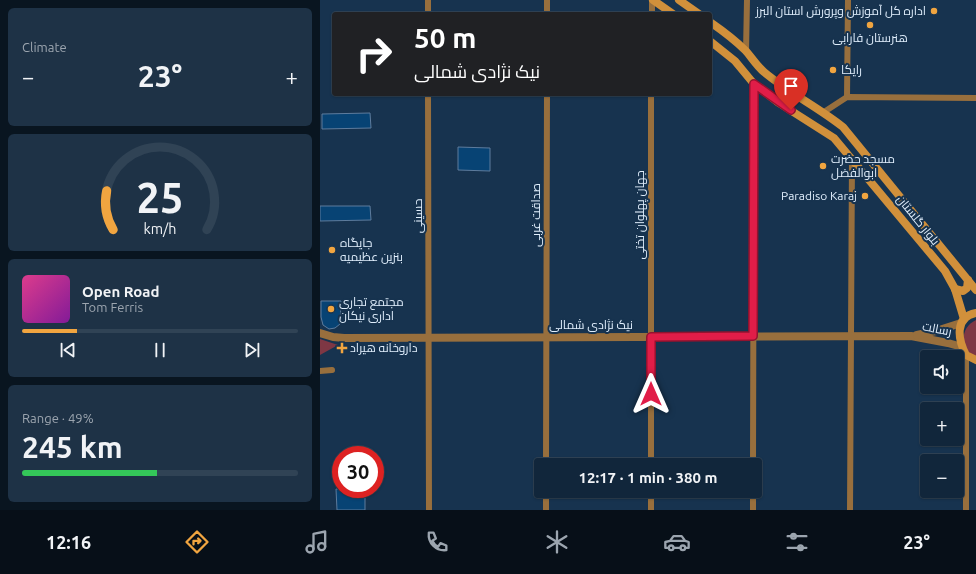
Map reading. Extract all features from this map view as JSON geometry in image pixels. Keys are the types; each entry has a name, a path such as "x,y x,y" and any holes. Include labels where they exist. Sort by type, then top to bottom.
{"main road":[{"path":"652,0 670,12"},
{"path":"678,0 696,12"},
{"name":"بلوار گلستان","path":"712,23 725,32 763,71 786,89 824,112 843,127 976,290"},
{"name":"بلوار گلستان","path":"712,43 735,62 754,84 779,103 834,138 852,158 945,272 955,289 962,321 959,336 962,347"},
{"path":"955,289 959,291 967,288 968,280"},
{"path":"962,321 969,315 976,313"},
{"path":"962,347 966,355 976,360"}],"street":[{"path":"428,0 428,12"},
{"path":"547,12 548,0"},
{"path":"652,0 652,12"},
{"path":"746,0 746,52"},
{"path":"847,97 848,0"},
{"path":"753,458 754,84"},
{"name":"حسینی","path":"428,96 429,510"},
{"name":"صداقت غربی","path":"546,458 547,96"},
{"name":"جهان پهلوان تختی","path":"651,458 652,96"},
{"path":"824,112 847,97 976,98"},
{"path":"850,510 852,158"},
{"name":"رسالت","path":"911,336 936,331 962,321"},
{"name":"نیک نژادی شمالی","path":"320,332 333,337 344,338 911,336"},
{"name":"رسالت","path":"911,336 948,342 962,347"},
{"path":"966,355 966,510"},
{"path":"320,371 332,370"},
{"path":"546,498 546,510"},
{"path":"651,498 651,510"},
{"path":"753,498 753,510"}],"shaded area":[{"path":"976,320 976,358 964,344 964,333 970,324"},
{"path":"320,339 338,345 320,355"}],"building":[{"path":"370,113 371,128 322,129 322,114"},
{"path":"458,147 490,148 490,171 458,170"},
{"path":"320,206 370,206 371,220 320,221"},
{"name":"مجتمع تجاری اداری نیکان","path":"321,301 341,301 340,324 335,328 329,329 323,325 321,317"},
{"path":"336,498 365,498 365,510 337,510"}],"place":[{"name":"اداره کل آموزش وپرورش استان البرز","path":"934,11"},
{"name":"هنرستان فارابی","path":"870,25"},
{"name":"رایکا","path":"833,70"},
{"name":"مسجد حضرت ابوالفضل","path":"823,166"},
{"name":"Paradiso Karaj","path":"865,196"},
{"name":"جایگاه بنزین عظیمیه","path":"332,250"},
{"name":"مجتمع تجاری اداری نیکان","path":"331,309"},
{"name":"داروخانه هیراد","path":"342,348"}],"route":[{"path":"651,394 651,337 753,336 754,84 791,110"}]}
